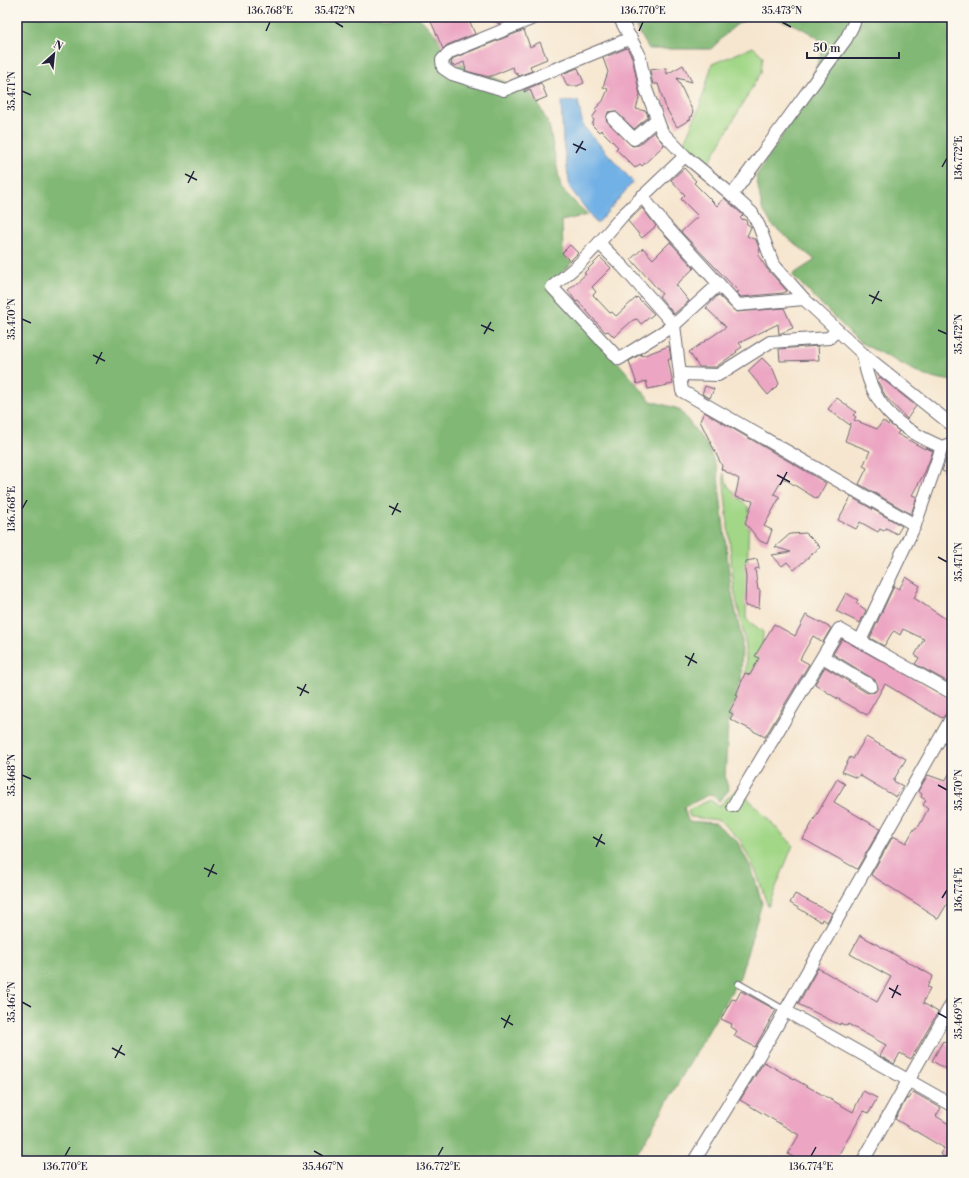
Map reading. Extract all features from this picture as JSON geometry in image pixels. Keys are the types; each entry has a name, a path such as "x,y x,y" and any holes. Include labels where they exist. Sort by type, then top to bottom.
{"street":[{"path":"536,17 450,52 442,60 443,68 452,74 504,90 631,38"},
{"path":"619,17 639,54 646,89 656,120 662,132 685,156 752,213 759,226 773,264 804,299 836,331 863,354 952,425"},
{"path":"732,195 846,39 854,23 854,17"},
{"path":"613,118 634,139 656,120"},
{"path":"685,156 642,196 579,264 552,287 619,359 674,325 719,284"},
{"path":"642,196 664,223 738,305 804,299"},
{"path":"599,243 623,267 674,325 682,391 915,525"},
{"path":"680,374 718,375 770,342 829,338 836,331"},
{"path":"860,641 915,525 947,445 919,438 892,417 879,402 866,374 863,354"},
{"path":"733,806 839,629 952,693"},
{"path":"823,657 871,686"},
{"path":"694,1161 772,1034 784,1010 952,718"},
{"path":"863,1161 952,1003"},
{"path":"784,1010 836,1038 908,1081 952,1105"}],"lane":[{"path":"739,984 784,1010"}],"green space":[{"path":"17,17 419,17 463,65 533,94 549,125 561,188 587,215 562,221 563,250 572,263 551,284 651,401 679,409 706,444 717,468 731,589 742,641 741,690 728,724 725,778 729,790 719,801 711,794 684,807 688,821 715,823 737,841 752,870 762,903 740,977 635,1157 636,1161 17,1161"},
{"path":"630,17 952,17 952,381 925,376 859,342 792,275 815,260 772,225 762,208 756,176 798,111 825,45 818,38 797,26 773,19 762,18 741,22 729,31 711,49 649,49"},
{"path":"753,47 763,56 761,72 706,168 682,147 700,106 712,64"},
{"path":"723,473 728,486 749,508 746,619 763,632 762,654 746,682 746,646 734,589"},
{"path":"738,788 793,845 768,907 757,874 740,840 719,820 690,817 688,810 710,800 719,806"}],"water":[{"path":"578,101 583,126 633,182 597,224 570,188 563,142 561,102"}],"building":[{"path":"429,17 468,17 475,34 447,45 443,49"},
{"path":"495,17 514,17 514,18 498,24"},
{"path":"524,30 530,47 540,42 547,59 530,66 532,71 518,76 517,73 515,74 513,67 489,77 466,71 464,62 455,66 452,65 451,62 454,58"},
{"path":"627,48 632,57 640,95 636,109 646,111 648,117 634,129 615,111 608,112 606,120 632,146 639,145 654,132 664,145 642,166 640,164 635,168 616,149 618,147 601,130 599,132 592,125 594,120 592,118 597,111 595,109 603,101 608,89 603,87 608,72 603,58"},
{"path":"683,65 692,82 677,78 693,112 693,116 690,117 691,119 677,127 666,108 658,84 653,84 650,70 666,68 667,74"},
{"path":"578,68 584,83 577,86 567,86 562,74"},
{"path":"541,83 547,97 535,102 530,89 524,92 524,90"},
{"path":"684,168 696,181 694,183 717,206 724,198 743,215 740,218 747,221 746,223 751,227 747,236 756,240 760,251 758,255 767,269 787,291 783,293 741,297 736,292 739,292 681,232 698,216 681,199 685,195 671,180"},
{"path":"642,208 656,226 642,238 628,221"},
{"path":"670,242 694,268 676,285 689,301 674,314 659,296 662,294 631,259 643,248 653,259"},
{"path":"570,245 578,253 570,261 562,253"},
{"path":"600,257 611,268 592,287 596,292 593,295 610,313 612,312 616,316 637,297 654,314 641,324 637,319 633,320 614,337 608,331 605,332 578,301 576,302 568,290 586,274 584,273"},
{"path":"718,295 736,312 784,308 793,328 779,334 778,324 739,343 742,347 716,367 699,367 689,352 726,327 706,308"},
{"path":"669,346 671,359 668,359 673,384 648,389 646,381 637,384 629,361 641,354 642,356"},
{"path":"818,346 819,360 780,361 779,349"},
{"path":"762,358 773,369 779,384 768,395 748,371"},
{"path":"880,377 916,406 907,419 886,397 877,380"},
{"path":"705,386 714,389 710,398 702,394"},
{"path":"837,398 856,412 853,415 856,417 854,420 877,429 883,421 888,425 889,423 899,431 897,434 925,449 926,448 933,451 925,472 912,495 917,497 911,514 859,484 867,468 863,466 870,451 845,441 851,423 850,425 828,409"},
{"path":"704,412 826,483 817,499 783,478 774,494 780,497 764,526 772,530 767,544 760,541 745,523 753,501 735,497 739,479 721,469 722,466 700,421"},
{"path":"946,459 952,463 952,475 942,471"},
{"path":"851,497 902,526 897,534 886,528 884,531 880,529 878,532 860,522 856,529 838,520"},
{"path":"806,533 820,547 794,570 787,562 782,566 772,555 791,552 775,547 790,534"},
{"path":"757,559 759,568 755,569 758,590 760,590 759,608 745,606 746,577 744,565 746,564 746,561"},
{"path":"906,577 920,586 914,598 952,623 952,684 915,664 919,658 915,655 924,639 903,629 900,635 894,631 884,646 870,638 894,586 899,589"},
{"path":"846,593 858,600 856,603 866,610 860,623 836,611"},
{"path":"806,615 831,628 823,642 813,636 800,659 809,664 765,737 730,719 733,714 729,712 738,696 736,695 745,673 750,675 759,658 755,656 774,624 795,636"},
{"path":"842,639 952,700 950,710 942,718 885,684 867,715 833,696 815,684 825,667 867,693 875,692 878,687 875,680 833,654"},
{"path":"866,737 906,759 893,781 903,786 896,797 859,775 857,778 842,772 850,757 853,759"},
{"path":"952,769 952,907 947,904 938,919 871,875 893,836 906,843 914,829 919,826 928,809 923,805 926,800 921,797 922,794 918,791 928,775 945,781"},
{"path":"837,779 845,784 834,802 880,829 857,869 803,839"},
{"path":"795,894 832,913 827,922 822,919 821,922 790,903"},
{"path":"860,935 933,976 927,987 930,988 923,1003 938,1012 911,1059 900,1053 894,1064 880,1056 886,1045 848,1024 847,1026 840,1023 840,1025 798,1004 818,968 877,1002 891,977 850,954"},
{"path":"741,991 776,1010 755,1047 734,1036 737,1031 731,1027 732,1024 721,1019 732,999 736,1000"},
{"path":"943,1041 952,1046 952,1072 932,1061"},
{"path":"764,1062 853,1112 863,1091 877,1098 869,1113 864,1111 835,1161 800,1161 788,1154 799,1135 740,1100"},
{"path":"913,1092 941,1108 936,1116 952,1126 952,1161 940,1154 944,1148 895,1119 907,1098 909,1099"}]}
